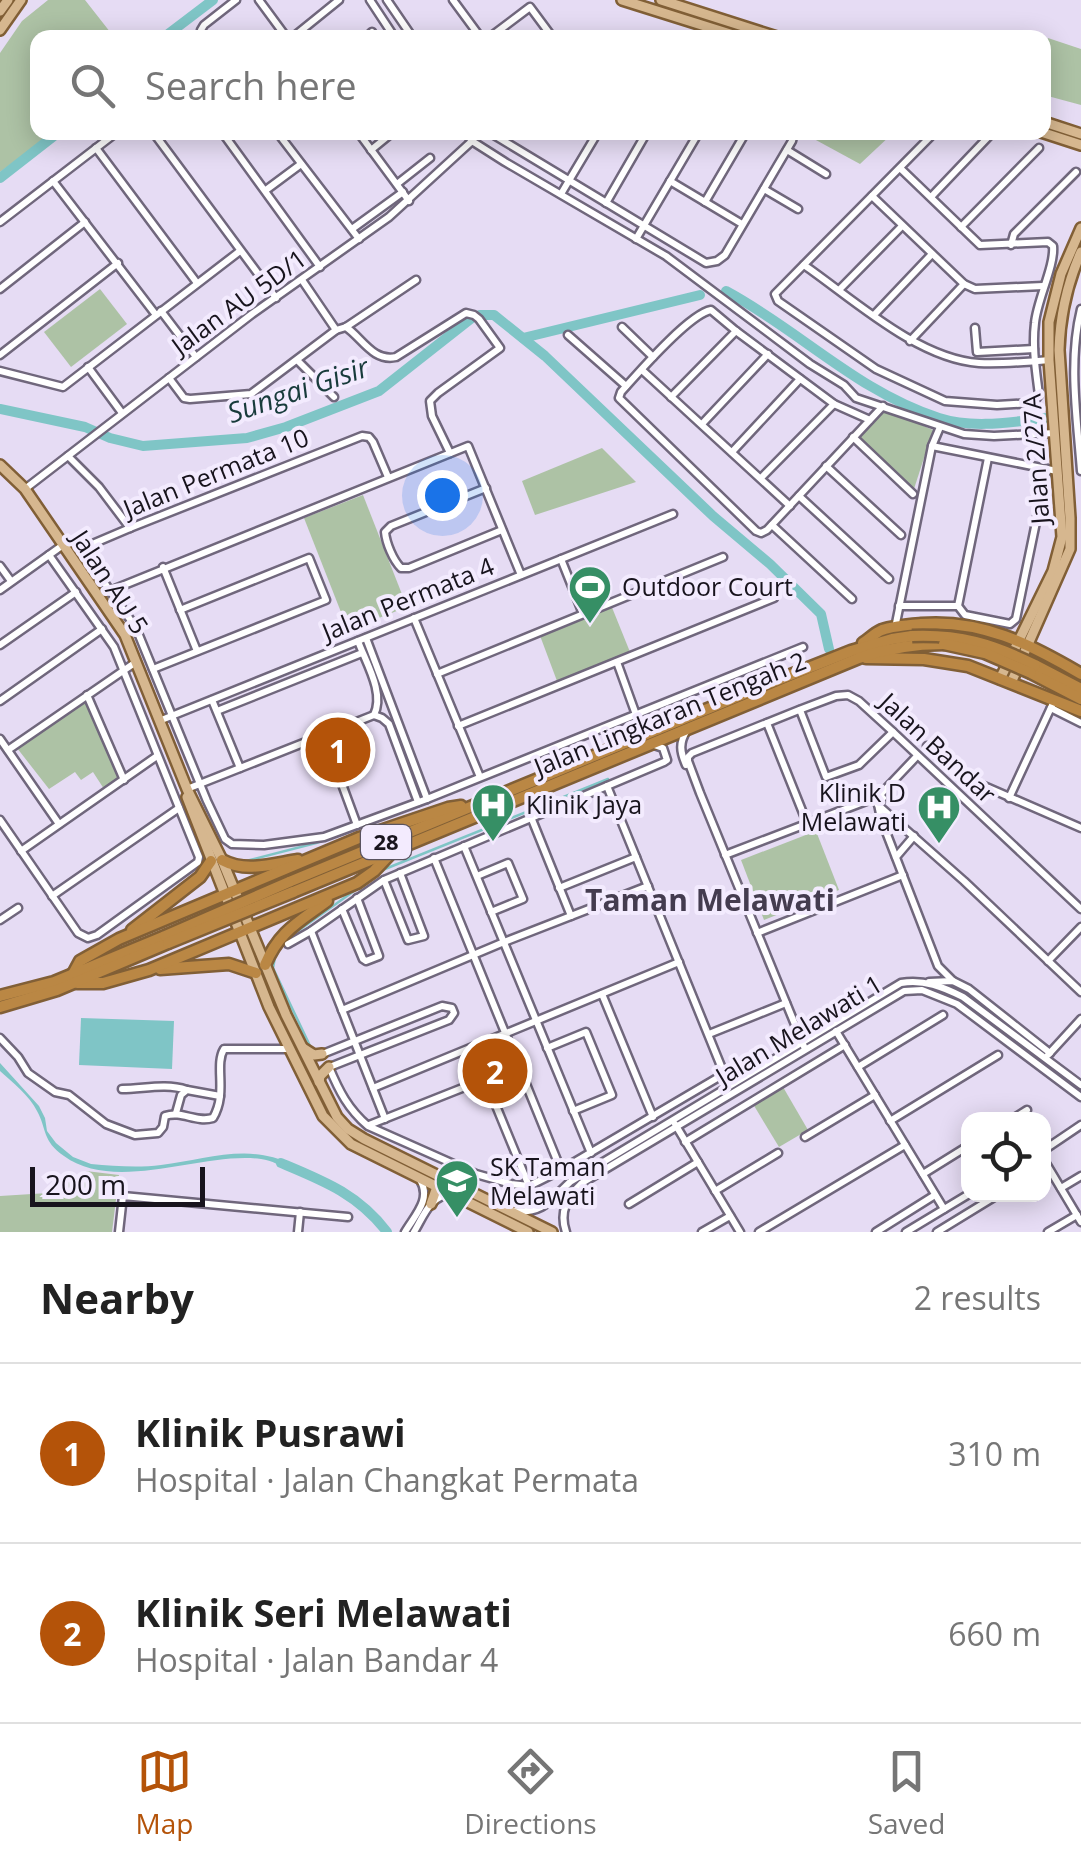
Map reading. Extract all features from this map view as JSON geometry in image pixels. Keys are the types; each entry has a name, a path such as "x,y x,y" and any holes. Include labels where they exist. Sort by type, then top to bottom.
{"highway":[{"path":"855,655 882,630 959,624 1024,643 1081,674"},
{"path":"972,668 988,662 998,645 995,632"},
{"name":"Jalan Lingkaran Tengah 2","path":"291,887 393,850 892,639 959,637 988,645 1081,699"},
{"name":"Jalan Lingkaran Tengah 2","path":"0,1007 30,999 482,802 855,655 913,644 944,644 985,653 1081,689"},
{"path":"855,655 946,661 1081,712"},
{"path":"340,891 149,970 103,983 75,978 80,961 119,939 360,838 448,808 482,802"},
{"path":"149,970 229,964 261,969 282,936 340,891 374,871 393,850"},
{"path":"119,939 200,878 210,861 252,867 314,857"},
{"path":"270,876 258,890 259,904 271,914 286,913"},
{"path":"182,913 204,909 215,912 221,924 214,943"},
{"name":"Jalan Lingkaran Tengah 2","path":"3,996 75,978"}],"main road":[{"path":"0,11 8,0"},
{"path":"0,30 21,0"},
{"path":"622,0 718,30"},
{"path":"661,0 755,30"},
{"path":"1051,124 1081,134"},
{"path":"1051,135 1081,145"},
{"path":"1064,140 1081,156"},
{"name":"Jalan 2/27A","path":"1006,681 1053,571 1071,549 1050,322 1061,274 1081,228"},
{"name":"Jalan 2/27A","path":"1071,549 1062,537 1052,470 1063,415 1054,360 1064,298 1080,256"},
{"name":"Jalan AU 5","path":"0,465 25,490 126,636 187,789 210,861 230,893 261,969"},
{"path":"261,969 337,1117 348,1129 438,1179 552,1232"},
{"path":"261,969 269,1007 289,1049 323,1116 342,1137 415,1175 438,1179 452,1194 528,1232"},
{"path":"301,1046 314,1055 322,1054"},
{"path":"316,1078 330,1066"},
{"path":"431,1204 438,1179"}],"street":[{"path":"201,30 236,0"},
{"path":"300,30 339,0"},
{"path":"370,0 390,30"},
{"path":"387,0 408,30"},
{"path":"453,0 475,30"},
{"path":"263,1 284,30"},
{"path":"499,30 530,7 547,30"},
{"path":"0,222 106,140"},
{"path":"159,140 276,298"},
{"path":"228,140 320,267"},
{"path":"283,140 360,239"},
{"path":"364,140 409,201"},
{"path":"371,150 384,140"},
{"path":"502,140 706,263 725,255 790,140"},
{"path":"560,194 592,140"},
{"path":"606,203 643,140"},
{"path":"636,239 694,140"},
{"path":"706,202 741,140"},
{"path":"900,168 980,245 1048,242 1053,246 1035,322 1039,395 1033,403 997,406 945,401 876,369 778,302 776,294 927,140"},
{"path":"930,198 985,140"},
{"path":"472,141 666,256 844,385 856,398 964,434 1061,436 1080,426"},
{"name":"Jalan AU 5D/1","path":"25,490 168,378 409,201 472,141"},
{"path":"96,148 197,284"},
{"path":"961,227 1039,148"},
{"path":"787,150 826,174"},
{"path":"352,229 430,158"},
{"path":"265,190 301,164"},
{"path":"1010,244 1014,234 1076,172"},
{"path":"53,181 196,357"},
{"path":"670,182 743,224"},
{"path":"764,189 798,209"},
{"path":"872,196 964,284 974,289 1043,286"},
{"path":"0,289 86,222"},
{"path":"840,290 902,226"},
{"path":"0,372 63,387 240,251"},
{"path":"874,315 932,254"},
{"path":"0,356 118,263"},
{"path":"804,265 910,340 958,359 1054,360"},
{"path":"302,280 336,330"},
{"path":"168,378 184,398 252,394 336,330 346,328 416,280"},
{"path":"910,340 964,284"},
{"path":"1081,308 1074,345 1081,471"},
{"path":"870,420 834,404 711,310 705,310 654,357 619,398 762,533 772,525 853,437 870,420 883,406"},
{"path":"346,328 378,356 388,359 461,316 470,313 478,319 500,348 430,401 432,416 450,452"},
{"path":"622,327 654,357"},
{"path":"974,328 978,362"},
{"path":"671,396 736,332"},
{"path":"568,334 626,386"},
{"path":"978,352 1034,349"},
{"path":"702,424 768,354"},
{"path":"297,360 334,397"},
{"path":"88,368 122,413"},
{"path":"642,370 790,506"},
{"path":"732,452 800,379"},
{"path":"760,478 834,404"},
{"path":"1063,415 1069,424 1080,426"},
{"path":"895,628 932,446 940,427"},
{"name":"Jalan Permata 10","path":"110,590 83,552 90,545 130,528 362,436 369,437 388,477"},
{"path":"853,437 913,494"},
{"path":"98,596 468,446 521,575"},
{"path":"932,446 1052,470 1016,619 1010,624 965,616 958,606 988,458"},
{"path":"68,456 130,528"},
{"path":"826,466 901,535"},
{"path":"486,488 390,526 385,538 396,564 408,568 502,530"},
{"path":"798,496 889,579"},
{"name":"Jalan Permata 4","path":"159,722 673,514"},
{"path":"772,525 852,599"},
{"path":"0,590 63,545"},
{"path":"0,820 78,933 88,938 210,861 179,808 114,647 49,555"},
{"path":"437,674 724,557"},
{"path":"153,669 326,600 308,558 180,610"},
{"path":"561,559 583,614"},
{"path":"0,566 11,582"},
{"path":"164,567 197,651"},
{"path":"110,590 136,628 200,784 225,839 232,844 264,845 324,837 638,718 803,647"},
{"path":"0,645 76,592"},
{"path":"458,726 774,598"},
{"path":"899,606 958,606"},
{"path":"414,618 480,777"},
{"path":"0,701 102,629"},
{"path":"187,789 374,715 378,697 362,653 362,639"},
{"path":"362,639 427,799"},
{"path":"217,712 362,653"},
{"path":"8,750 136,662"},
{"path":"617,662 638,718 636,739"},
{"path":"88,695 124,780"},
{"name":"Jalan Bandar","path":"690,755 767,722 848,695 893,732 1081,909"},
{"path":"212,700 240,768"},
{"path":"1009,798 1052,704 1081,723"},
{"path":"799,710 826,776 858,764 893,732"},
{"path":"374,715 389,724 418,802"},
{"path":"638,718 653,732"},
{"path":"767,722 807,823"},
{"path":"689,726 680,747 700,793"},
{"path":"329,750 332,731"},
{"path":"318,736 329,750 357,825"},
{"path":"0,739 59,824"},
{"path":"288,944 384,880 667,760 663,748 648,744"},
{"path":"928,746 968,779 1081,828"},
{"path":"680,747 690,755 700,793 804,1045"},
{"path":"21,851 157,756"},
{"path":"725,855 877,800 918,756"},
{"path":"607,786 733,1093"},
{"path":"877,800 1081,992"},
{"path":"877,800 938,966 998,1012 1044,1059 1081,1019"},
{"path":"52,896 179,808"},
{"path":"531,817 570,916"},
{"path":"896,857 914,836"},
{"path":"464,846 590,1154"},
{"path":"559,888 636,857"},
{"path":"434,858 561,1170"},
{"path":"476,876 508,863 523,898 491,912"},
{"path":"384,880 408,940 424,936 400,873"},
{"path":"757,933 902,875"},
{"path":"342,1010 648,886"},
{"path":"342,909 363,959 366,962 380,956 357,898"},
{"path":"0,920 18,908"},
{"path":"1048,962 1081,927"},
{"path":"311,931 386,1118"},
{"path":"373,1088 679,962"},
{"path":"922,982 938,966"},
{"path":"922,982 953,981"},
{"name":"Jalan Melawati 1","path":"506,1210 539,1210 570,1182 733,1093 901,983 922,982 963,998 1081,1085"},
{"path":"0,984 3,996"},
{"name":"Jalan Melawati 1","path":"834,1027 904,992 922,990 957,1004 1044,1059 1081,1097"},
{"path":"602,994 653,1118"},
{"path":"709,1034 786,1003"},
{"path":"298,1067 442,1006 452,1008 454,1013 449,1020 330,1066 339,1093 368,1126 470,1171 530,1186 724,1074"},
{"path":"998,1012 1000,1025"},
{"path":"858,1067 943,1016"},
{"path":"834,1027 944,1209"},
{"path":"548,1048 586,1032 612,1095 573,1111"},
{"path":"0,1038 28,1073 56,1092 70,1095 106,1124 150,1135 160,1131 166,1116 176,1113 194,1120 213,1118 220,1096 220,1057 224,1049 289,1049"},
{"name":"Jalan Melawati 1","path":"566,1232 563,1210 574,1190 674,1123 691,1107 804,1045"},
{"path":"686,1142 845,1045"},
{"path":"890,1120 998,1055"},
{"path":"303,1078 316,1078"},
{"path":"368,1126 486,1079 530,1186"},
{"path":"122,1089 166,1085 220,1096"},
{"path":"176,1113 181,1094 187,1090"},
{"path":"805,1137 875,1095"},
{"path":"673,1105 691,1107"},
{"path":"674,1123 740,1232"},
{"path":"1051,1145 1081,1125"},
{"path":"759,1232 905,1145"},
{"path":"923,1174 961,1150"},
{"path":"715,1191 778,1153"},
{"path":"628,1204 698,1162"},
{"path":"438,1179 458,1166"},
{"path":"470,1171 470,1191"},
{"path":"1048,1232 1079,1218 1051,1174"},
{"path":"411,1230 426,1191 415,1175"},
{"path":"1061,1188 1081,1176"},
{"path":"411,1230 438,1196 452,1194"},
{"path":"876,1232 935,1194"},
{"path":"119,1232 123,1196 348,1216"},
{"path":"906,1232 961,1199"},
{"path":"937,1232 987,1202"},
{"path":"298,1232 300,1212"},
{"path":"702,1232 730,1216"}],"shaded area":[{"path":"48,0 85,0 109,30 30,30 30,140 43,140 0,172 0,53 22,21"},
{"path":"1051,39 1081,49 1081,105 1051,97"},
{"path":"816,140 886,140 860,164"},
{"path":"100,289 127,324 71,367 44,332"},
{"path":"881,408 933,430 913,492 854,438"},
{"path":"602,448 636,482 535,515 522,481"},
{"path":"363,495 407,607 348,630 304,518"},
{"path":"611,605 630,652 557,681 539,633"},
{"path":"86,702 119,778 104,789 93,772 81,780 75,772 49,789 17,748"},
{"path":"816,831 839,890 764,920 741,860"},
{"path":"81,1018 174,1021 172,1069 79,1065"},
{"path":"0,1063 39,1106 47,1131 56,1143 73,1157 91,1164 152,1166 244,1154 276,1158 292,1165 291,1169 265,1160 238,1158 134,1172 85,1167 52,1145 34,1105 0,1071"},
{"path":"783,1087 808,1130 779,1147 753,1104"},
{"path":"86,1171 119,1175 112,1232 0,1232 0,1196 48,1193"}],"waterway":[{"path":"174,30 213,0"},
{"path":"0,178 49,140"},
{"path":"726,291 855,377 910,407 965,423 1047,418"},
{"path":"523,338 700,295"},
{"name":"Sungai Gisir","path":"480,315 494,315 545,356 713,516 770,564 821,614 829,649"},
{"name":"Sungai Gisir","path":"0,409 85,427 143,446 247,438 379,391 473,317"},
{"path":"311,1048 273,968 276,952 288,938 385,869 608,779"},
{"path":"246,861 346,833"},
{"path":"281,1163 352,1198 387,1232"}],"place":[{"name":"Outdoor Court","path":"590,625"},
{"name":"Klinik Pusrawi","path":"338,750"},
{"name":"Klinik Jaya","path":"493,843"},
{"name":"Klinik D Melawati","path":"939,845"},
{"name":"Klinik Seri Melawati","path":"495,1071"},
{"name":"SK Taman Melawati","path":"457,1219"}],"district":[{"name":"Taman Melawati","path":"710,901"}]}
